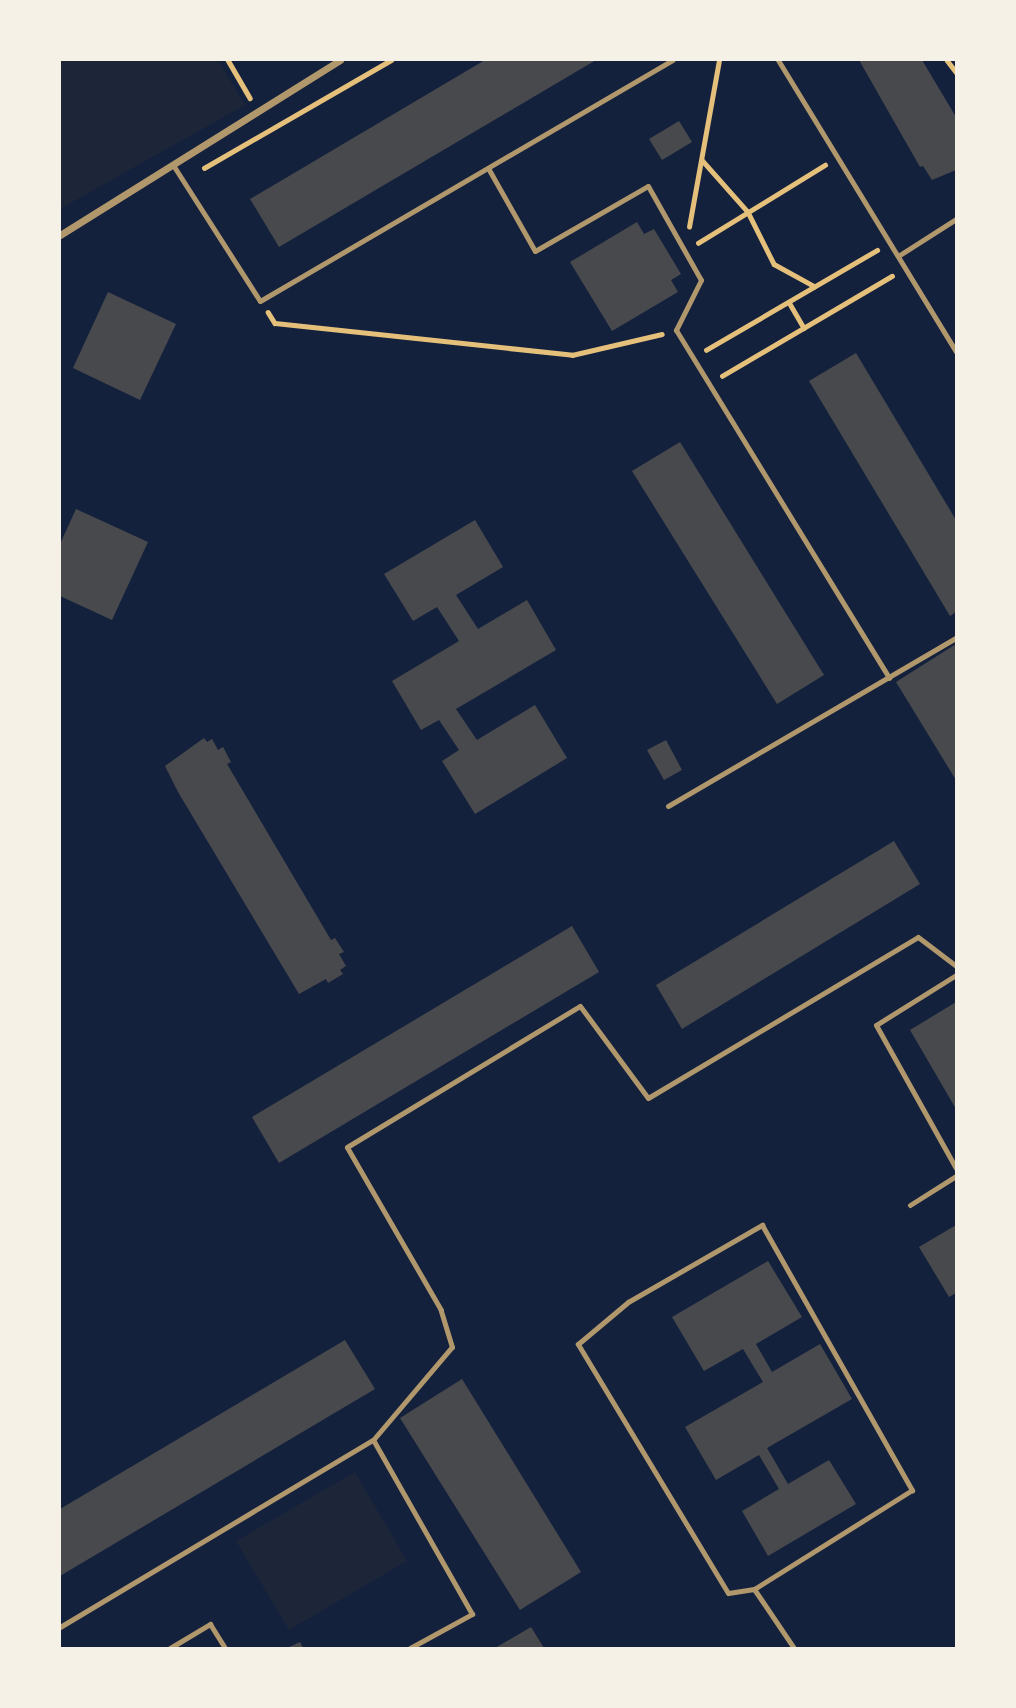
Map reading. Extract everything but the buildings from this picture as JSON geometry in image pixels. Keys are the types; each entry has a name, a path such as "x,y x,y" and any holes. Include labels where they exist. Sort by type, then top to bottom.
{"street":[{"path":"60,235 340,60"}],"lane":[{"path":"173,164 260,301 673,60"},
{"path":"778,60 957,352"},
{"path":"488,168 535,251 648,187 701,280 676,330 889,678"},
{"path":"898,256 957,219"},
{"path":"668,806 957,638"},
{"path":"60,1627 373,1440 452,1347 441,1310 347,1147 580,1006 648,1098 918,937 957,966"},
{"path":"957,975 876,1026 957,1168"},
{"path":"910,1205 957,1176"},
{"path":"762,1225 912,1490 754,1589 728,1592 578,1344 628,1302 762,1225"},
{"path":"373,1440 472,1614 410,1648"},
{"path":"754,1589 794,1648"},
{"path":"170,1648 210,1624 225,1648"}],"path":[{"path":"183,180 391,60"},
{"path":"685,251 719,60"},
{"path":"947,60 957,72"},
{"path":"685,251 837,157"},
{"path":"701,159 748,212 774,264 815,286"},
{"path":"693,358 890,242"},
{"path":"709,383 905,268"},
{"path":"260,301 275,324 572,355 676,330"},
{"path":"789,302 804,328"}],"shaded area":[{"path":"60,60 218,60 245,105 60,209"},
{"path":"355,1472 407,1561 289,1630 236,1541"}]}
